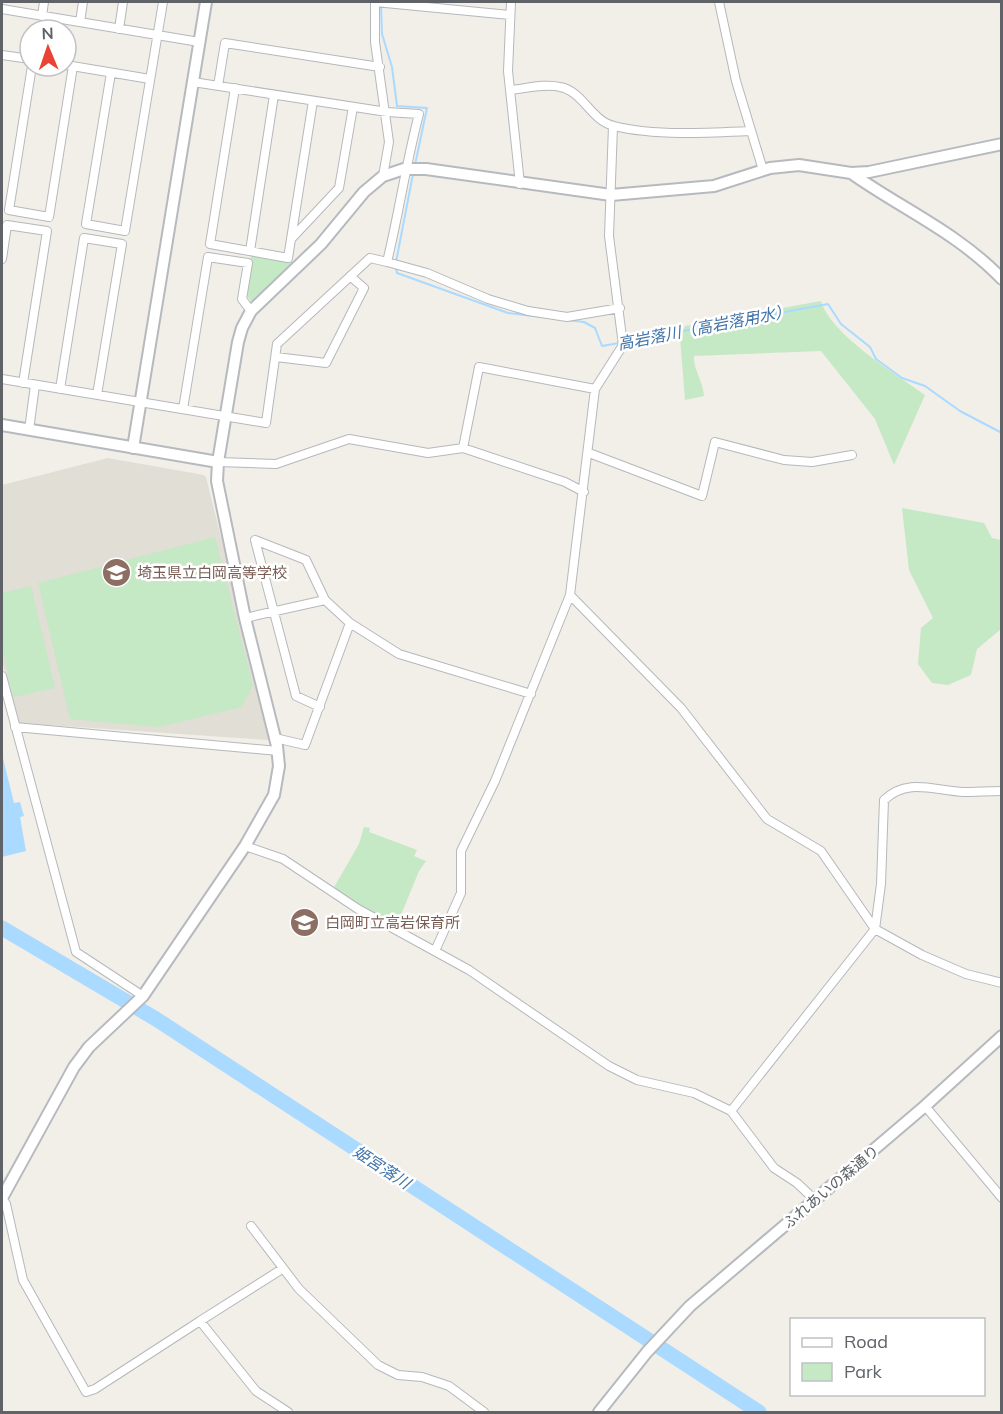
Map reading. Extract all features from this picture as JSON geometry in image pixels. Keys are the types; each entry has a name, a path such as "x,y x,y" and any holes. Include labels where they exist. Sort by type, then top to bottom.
{"street":[{"path":"42,16 44,2"},
{"path":"80,22 83,2"},
{"path":"119,28 123,2"},
{"path":"111,73 86,224 125,231 163,2"},
{"path":"133,448 206,2"},
{"path":"383,176 389,142 387,112 375,42 375,2 510,15"},
{"path":"511,2 510,90 520,184"},
{"path":"719,2 736,81 763,170"},
{"path":"3,7 42,16 199,42"},
{"path":"218,86 225,43 380,68"},
{"path":"2,55 18,57"},
{"path":"78,68 150,79"},
{"path":"30,78 9,210 49,217 67,78"},
{"path":"194,82 387,112 418,114 404,169 402,202 387,262"},
{"path":"510,90 559,86 572,92 599,119 613,126 697,134 751,131"},
{"path":"235,88 210,244 288,258 313,101"},
{"path":"250,251 274,95"},
{"path":"292,238 339,188 353,107"},
{"path":"435,951 461,893 461,851 495,781 570,595 595,389 623,345 609,236 613,126"},
{"path":"282,1269 95,1389 86,1392 23,1280 6,1204 2,1198 74,1067 89,1047 143,996 245,846 274,795 279,766 278,751 245,618 217,481 218,462 238,342 251,311 321,244 364,192 383,176 404,169 426,169 611,195 714,186 763,170 800,165 851,173 869,172 1002,144"},
{"path":"851,173 936,225 968,248 1002,279"},
{"path":"2,259 7,225 47,231 23,383"},
{"path":"60,389 84,238 122,244 97,395"},
{"path":"183,409 208,256 248,263 243,299 251,311"},
{"path":"2,379 266,423 277,344 370,258 427,273 488,299 528,311 567,316 620,308"},
{"path":"276,357 326,363 364,288 350,276"},
{"path":"463,448 478,367 595,389"},
{"path":"29,430 35,385"},
{"path":"2,425 218,462 276,464 349,439 428,453 463,448 565,482 584,492"},
{"path":"589,453 702,496 715,442 784,460 812,462 852,455"},
{"path":"320,707 296,696 255,540 306,560 325,600 350,623 399,654 531,694"},
{"path":"570,595 681,708 767,819 821,851 874,929 922,956 966,974 1002,983"},
{"path":"245,618 325,600"},
{"path":"275,738 305,745 350,623"},
{"path":"2,676 76,952 143,996"},
{"path":"15,728 278,751"},
{"path":"731,1111 874,929 881,884 884,800 893,791 915,785 962,792 1002,791"},
{"path":"245,846 283,859 328,891 469,969 618,1071 637,1080 694,1092 731,1111 774,1168 797,1183 815,1200"},
{"name":"ふれあいの森通り","path":"606,1410 649,1349 690,1306 926,1107 1002,1036"},
{"path":"926,1107 1002,1198"},
{"path":"251,1226 282,1269 322,1313 378,1365 398,1375 422,1377 449,1386 484,1413"},
{"path":"200,1321 256,1391 288,1413"}],"shaded area":[{"name":"埼玉県立白岡高等学校","path":"108,458 206,477 271,738 268,740 20,723 17,720 2,661 2,485"}],"green space":[{"path":"251,255 296,262 252,302 246,295"},
{"path":"821,301 837,327 851,340 925,395 894,465 875,419 821,351 694,356 704,396 685,400 680,337 685,326"},
{"path":"902,508 984,523 992,538 1001,540 1001,629 977,649 971,675 948,685 932,683 918,664 921,628 933,618 909,570"},
{"path":"215,537 253,686 242,707 159,727 70,719 38,583"},
{"path":"31,586 55,688 13,697 2,647 2,593"},
{"path":"364,827 370,828 369,832 417,850 414,856 426,861 419,871 396,927 333,889 359,844"}],"water":[{"path":"2,754 14,803 20,802 24,816 20,817 26,851 2,857"}],"waterway":[{"name":"高岩落川（高岩落用水）","path":"381,4 382,34 392,67 397,106 427,108 415,165"},
{"name":"高岩落川（高岩落用水）","path":"396,262 413,174"},
{"name":"高岩落川（高岩落用水）","path":"396,268 397,273 508,313 584,322 595,328 602,346 619,343"},
{"name":"高岩落川（高岩落用水）","path":"625,342 828,304 841,324 870,347 876,359 902,378 925,386 960,411 1002,433"},
{"name":"姫宮落川","path":"2,928 156,1019 759,1412"}],"place":[{"name":"埼玉県立白岡高等学校","path":"116,573"},
{"name":"白岡町立高岩保育所","path":"304,923"}]}
